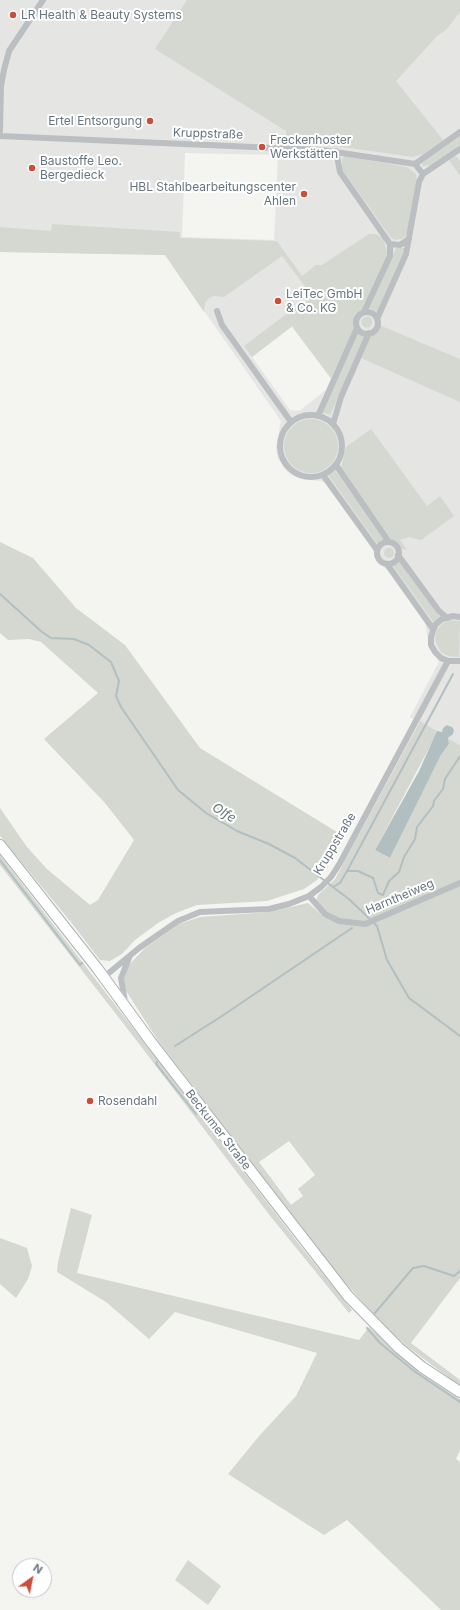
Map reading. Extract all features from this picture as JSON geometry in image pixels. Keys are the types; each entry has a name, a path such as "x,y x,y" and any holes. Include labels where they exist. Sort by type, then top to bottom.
{"main road":[{"name":"Beckumer Straße","path":"0,845 104,977 127,1010 306,1245 348,1296 399,1348 422,1367 460,1392"}],"street":[{"path":"0,131 1,86 4,70 10,52 43,0"},
{"path":"422,174 415,164 460,132"},
{"name":"Kruppstraße","path":"0,136 336,151 415,164"},
{"path":"357,328 363,333 369,333 376,329 377,318 406,254 419,182 422,174 460,149"},
{"path":"318,416 357,328 357,318 364,312 390,256 390,244 340,172 336,151"},
{"path":"390,244 400,245 409,239"},
{"path":"217,311 222,325 291,422"},
{"path":"364,312 371,312 377,318"},
{"path":"333,424 341,396 369,333"},
{"path":"306,415 318,416 333,424 339,432 342,445 341,456 336,465 323,475 312,477 300,475 286,465 281,454 280,442 283,431 291,422 306,415"},
{"path":"336,465 389,542 398,548 398,555 394,562 387,564"},
{"path":"323,475 377,550 378,557 387,564 433,629"},
{"path":"377,550 382,544 389,542"},
{"path":"398,555 439,611 446,617"},
{"path":"460,617 446,617 439,621 433,629 431,637 431,645 435,652 445,660 460,661"},
{"name":"Kruppstraße","path":"104,977 131,955 178,921 200,912 269,908 289,904 310,896 321,887 331,877 391,770 445,660"},
{"name":"Harntheiweg","path":"310,896 325,914 339,921 366,924 372,920 460,883"},
{"path":"127,1010 121,982 122,973 131,955"}],"shaded area":[{"path":"0,0 460,0 460,745 448,738 454,732 450,725 447,725 442,732 437,731 410,717 439,662 429,646 425,622 388,571 377,560 373,549 327,484 321,481 300,479 291,475 284,468 278,458 276,448 281,421 165,255 0,252","holes":["185,153 278,155 274,240 182,237","292,327 331,379 326,390 299,411 290,410 252,357"]},
{"path":"187,0 460,0 460,12 446,30 437,36 396,81 443,140 423,154 413,157 343,147 286,143 286,131 155,49"},
{"path":"460,135 460,146 434,165 422,166 422,162"},
{"path":"345,156 407,167 416,174 417,180 407,233 404,238 396,240 391,238 342,169 342,159"},
{"path":"456,156 460,161 460,176 449,160"},
{"path":"52,224 180,232 180,238 277,241 302,276 316,265 322,265 369,234 375,234 383,238 387,252 386,259 363,310 356,315 355,326 331,378 292,326 252,357 244,346 293,309 310,300 307,296 310,293 282,256 224,297 214,296 209,298 205,303 204,312 165,255 0,252 0,227 51,231"},
{"path":"396,248 405,248 377,312 369,308"},
{"path":"365,317 369,317 371,318 371,326 365,327 362,324 362,320"},
{"path":"379,325 460,359 460,402 361,358 371,334"},
{"path":"358,332 366,336 330,415 321,412"},
{"path":"311,419 321,421 330,427 336,436 338,446 336,456 330,465 321,471 311,473 301,471 292,465 286,456 284,446 286,436 292,427 301,421"},
{"path":"371,429 427,506 440,496 454,516 421,540 409,537 400,540 407,550 400,548 391,539 341,468 346,447"},
{"path":"335,470 385,539 378,545 328,475"},
{"path":"0,542 33,558 76,608 125,645 200,748 345,837 327,868 317,880 304,889 267,901 197,905 176,913 158,923 135,940 122,954 110,961 100,960 0,836 0,808 27,847 47,869 90,905 98,900 134,840 105,803 44,739 98,693 41,642 29,639 8,640 0,633"},
{"path":"387,548 391,548 393,549 393,557 387,558 384,555 384,551"},
{"path":"400,561 440,617 434,623 393,566"},
{"path":"449,620 460,621 459,657 448,656 441,652 435,638 437,630 442,624"},
{"path":"420,721 437,731 436,735 375,850 390,858 441,755 449,744 448,738 460,745 460,1278 411,1343 460,1380 460,1386 408,1347 386,1328 340,1277 159,1042 126,991 124,979 126,968 145,948 179,924 200,917 269,912 308,903 322,915 341,924 342,920 327,912 316,902 318,895 335,879","holes":["289,1141 315,1175 298,1189 303,1196 291,1205 259,1162"]},
{"path":"447,725 452,727 454,730 453,734 448,738 449,744 441,755 390,858 375,850 419,771 437,731 442,732 443,728"},
{"path":"0,855 302,1248 352,1310 349,1313 271,1217 0,865"},
{"path":"71,1208 92,1215 77,1273 359,1340 369,1327 418,1371 460,1399 460,1450 456,1459 460,1462 460,1610 441,1610 347,1520 324,1535 228,1474 260,1435 296,1396 317,1353 175,1312 149,1339 106,1302 57,1272"},
{"path":"0,1238 27,1248 32,1266 28,1279 16,1298 0,1284"},
{"path":"188,1560 221,1586 208,1605 175,1580"}],"waterway":[{"name":"Olfe","path":"0,594 42,632 51,638 74,639 89,645 111,662 119,681 116,696 121,707 178,790 206,813 237,831 269,844 295,858 350,900 377,926 387,960 409,998 460,1036"},
{"path":"347,871 453,674"},
{"path":"333,887 340,883 347,871 358,871 373,878 378,893 383,895 389,881 399,872 404,857 415,839 417,827 433,806 434,801 443,789 445,779 460,756"},
{"path":"0,860 80,965 82,963"},
{"path":"175,1046 352,928"},
{"path":"157,1062 156,1064 196,1114"},
{"path":"375,1313 413,1268 424,1266 454,1276 460,1271"},
{"path":"367,1328 380,1343 414,1371 460,1402"}],"place":[{"name":"LR Health & Beauty Systems","path":"13,15"},
{"name":"Ertel Entsorgung","path":"150,121"},
{"name":"Freckenhoster Werkstätten","path":"262,147"},
{"name":"Baustoffe Leo. Bergedieck","path":"32,168"},
{"name":"HBL Stahlbearbeitungscenter Ahlen","path":"304,194"},
{"name":"LeiTec GmbH & Co. KG","path":"278,301"},
{"name":"Rosendahl","path":"90,1101"}]}
